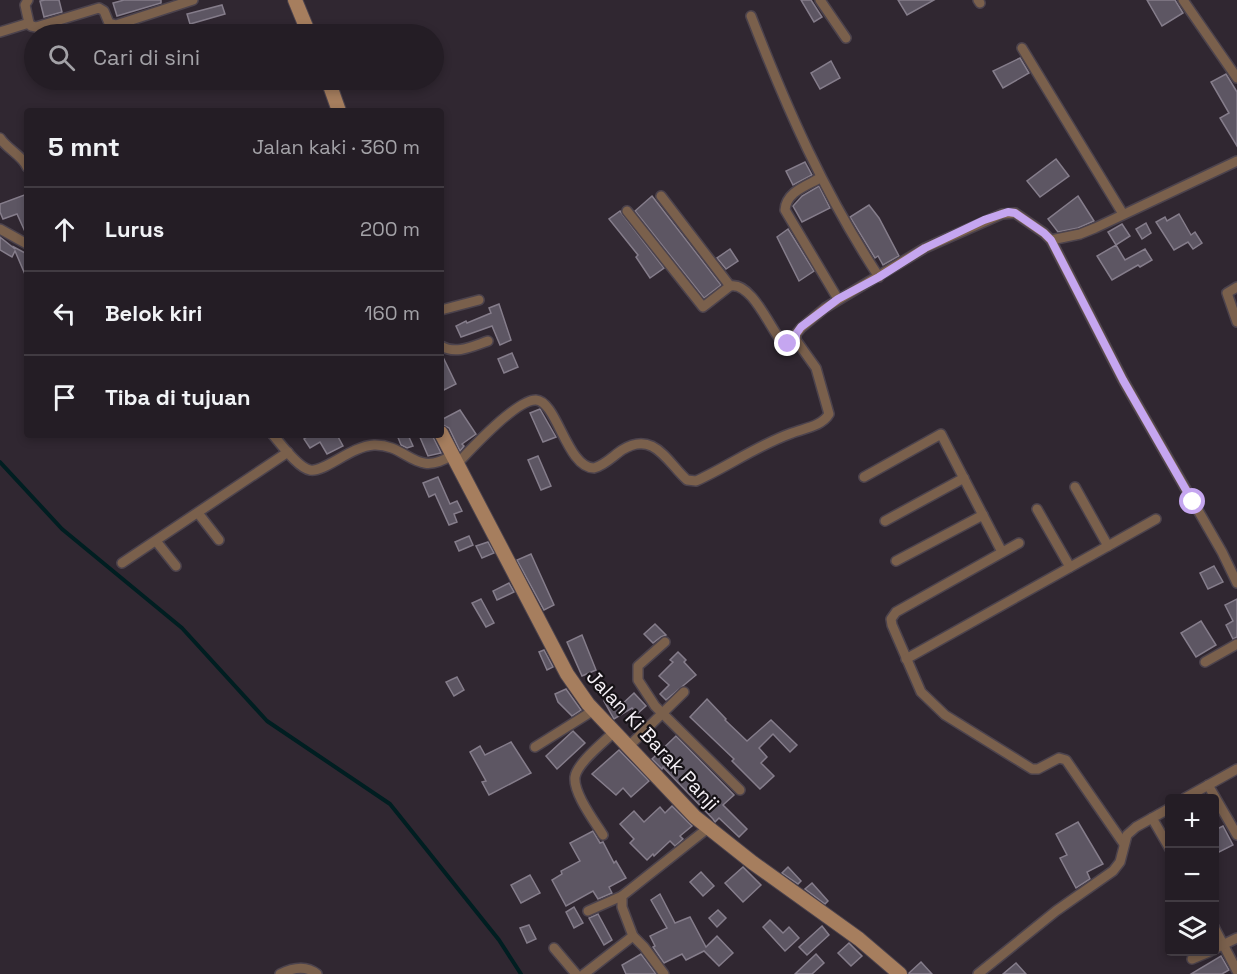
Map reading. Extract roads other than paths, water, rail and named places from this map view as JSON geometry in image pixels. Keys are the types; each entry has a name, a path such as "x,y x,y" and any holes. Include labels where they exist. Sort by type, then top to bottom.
{"street":[{"path":"26,24 29,23 25,5 28,0"},
{"path":"46,24 99,8 104,11 109,23 116,24 193,0"},
{"path":"295,0 305,24"},
{"path":"820,0 846,38"},
{"path":"1183,0 1237,78"},
{"path":"751,16 769,64 820,178 853,237 879,277"},
{"path":"0,32 24,25"},
{"path":"1022,48 1123,214"},
{"path":"332,90 338,108"},
{"path":"0,138 11,151 24,161"},
{"path":"1051,240 1080,234 1237,161"},
{"path":"820,178 789,197 785,202 784,210 838,299"},
{"path":"661,196 730,286"},
{"path":"627,211 703,307 730,286 742,287 782,342 788,344 796,340"},
{"path":"276,438 300,464 311,471 321,470 346,454 372,445 382,445 429,464 454,460 498,423 529,401 536,400 541,401 551,412 583,465 594,468 624,448 647,443 657,448 687,480 696,481 773,441 815,425 829,414 816,368 796,340 796,334 801,327 838,299 925,248 984,220 1008,212 1015,213 1025,218 1051,240 1112,361 1222,552 1237,583"},
{"path":"0,229 24,242"},
{"path":"1237,287 1227,293 1237,322"},
{"path":"444,309 479,300"},
{"path":"444,347 460,350 488,341"},
{"path":"864,477 941,434 1002,552"},
{"name":"Jalan Ki Barak Panji","path":"443,438 567,674 594,710 676,798 708,828 859,939 900,974"},
{"path":"122,564 288,452"},
{"path":"885,521 964,478"},
{"path":"1075,488 1108,546"},
{"path":"1037,509 1070,567"},
{"path":"198,513 219,540"},
{"path":"896,561 983,515"},
{"path":"906,659 1156,519"},
{"path":"156,541 176,566"},
{"path":"1018,543 893,614 892,625 921,692 941,712 1027,767 1038,769 1059,758 1066,760 1124,844"},
{"path":"666,642 638,666 642,688 661,713 740,790"},
{"path":"1205,662 1237,644"},
{"path":"629,746 684,692"},
{"path":"535,747 594,710"},
{"path":"603,835 582,801 575,776 580,766 615,731"},
{"path":"1192,794 1237,769"},
{"path":"1208,785 1237,835"},
{"path":"978,974 1071,900 1113,871 1120,861 1127,835 1136,827 1165,811"},
{"path":"1152,818 1169,848"},
{"path":"588,911 622,896 708,828"},
{"path":"622,896 622,907 633,936 645,947 664,974"},
{"path":"584,974 633,936"},
{"path":"1237,938 1219,947 1237,971"},
{"path":"554,948 576,974"},
{"path":"1192,959 1198,956"},
{"path":"280,974 303,968 317,974"}],"waterway":[{"path":"0,462 62,529 182,628 267,721 390,804 499,940 521,974"}]}
